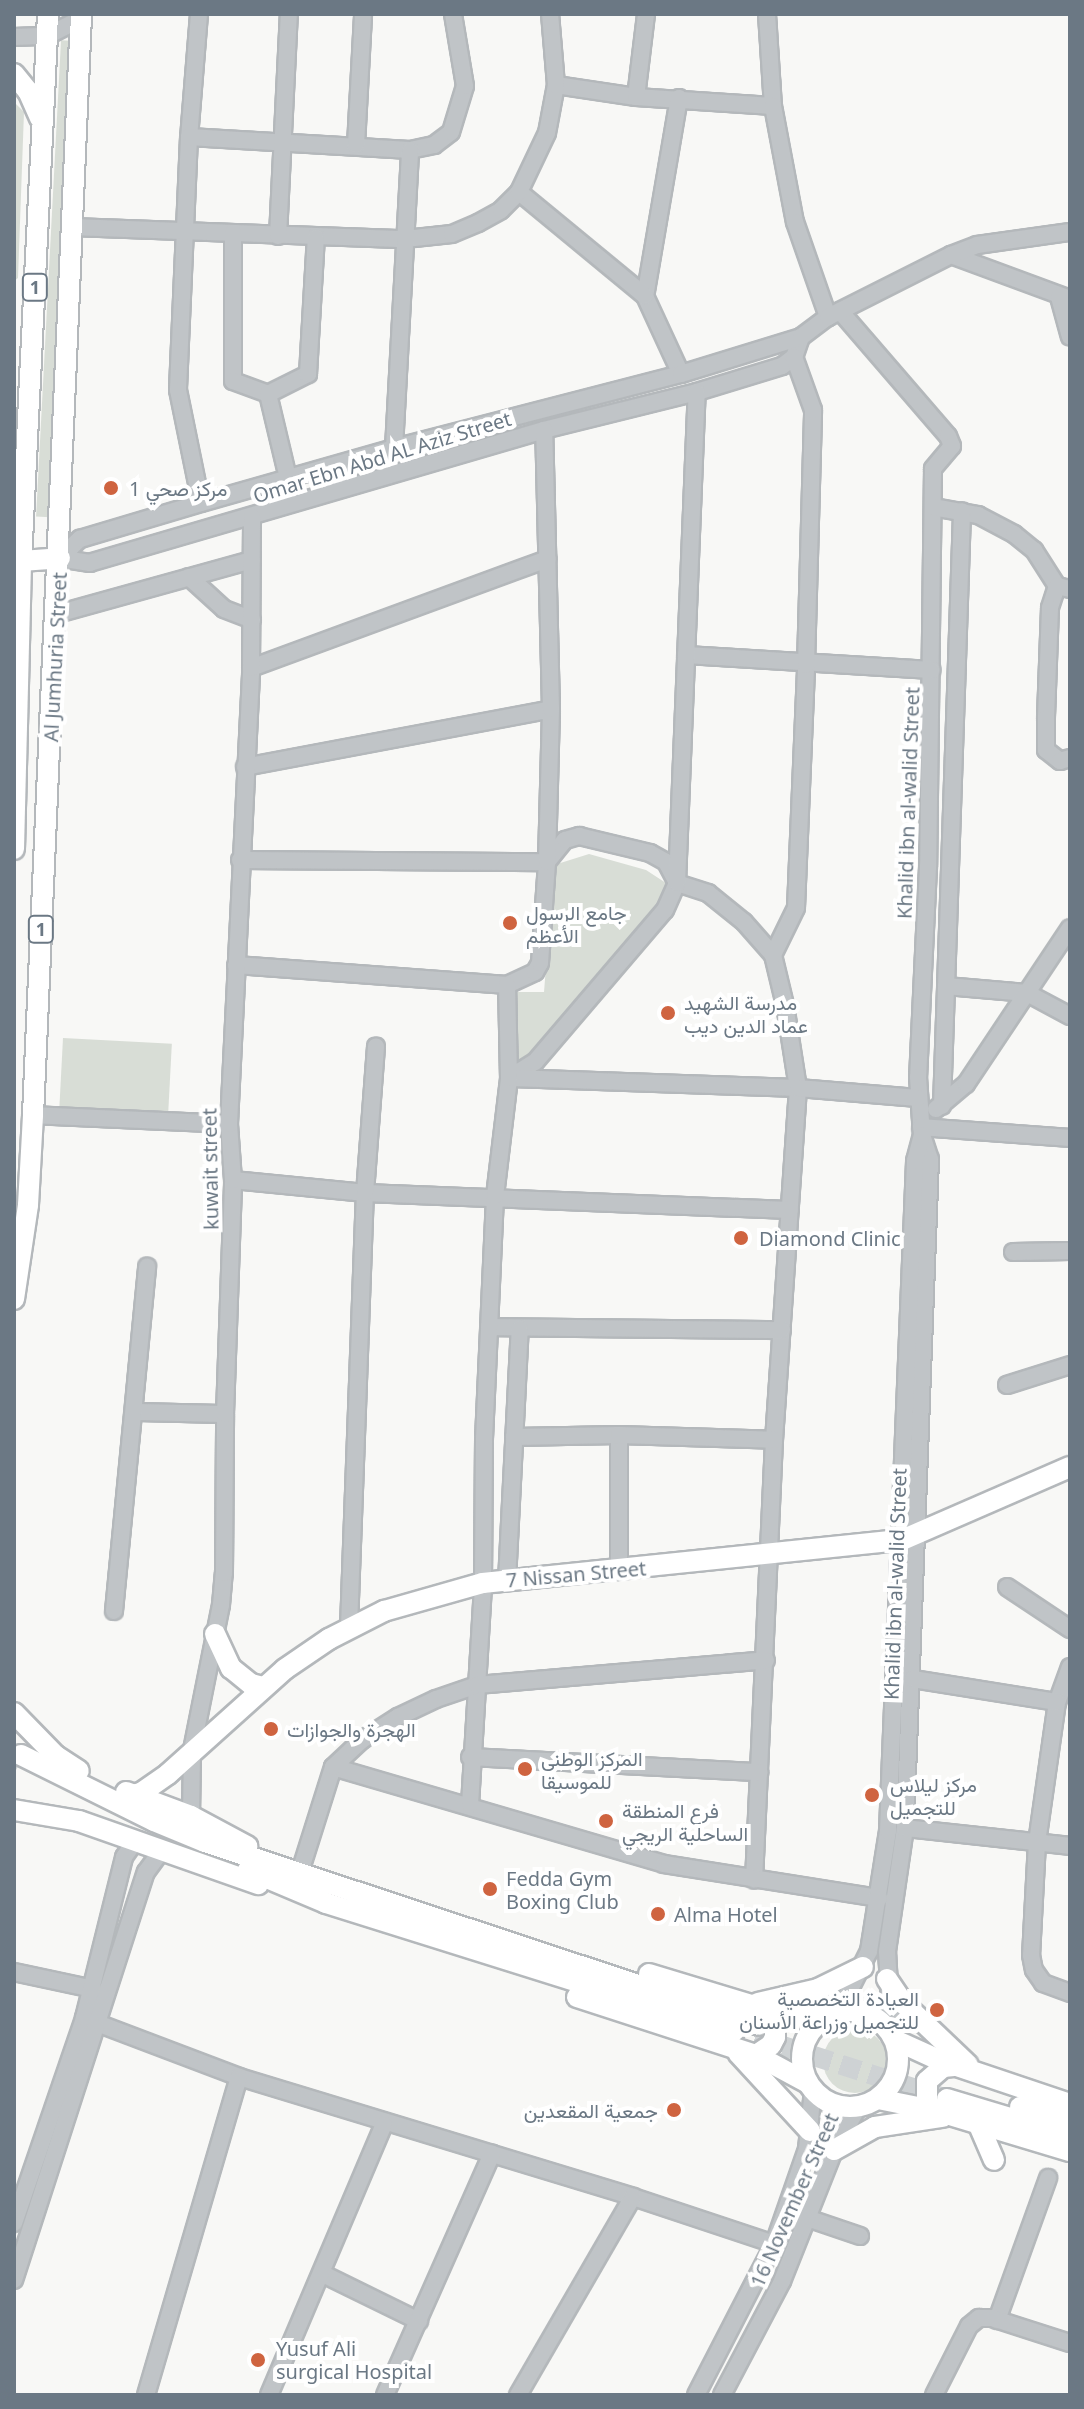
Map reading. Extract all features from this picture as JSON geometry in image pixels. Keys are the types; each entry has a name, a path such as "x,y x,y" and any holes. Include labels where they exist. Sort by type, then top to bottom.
{"main road":[{"name":"Al Jumhuria Street","path":"14,849 18,562 27,465 48,14"},
{"name":"Al Jumhuria Street","path":"14,1299 28,1205 33,1115 60,558 80,17"},
{"path":"14,74 35,103 43,128"},
{"path":"14,500 27,465"},
{"path":"18,562 60,558"},
{"name":"7 Nissan Street","path":"132,1795 141,1793 168,1774 263,1687 349,1627 384,1611 483,1583 876,1546 910,1537 1070,1467"},
{"path":"215,1634 231,1668 251,1684 263,1687"},
{"path":"14,1713 67,1765 132,1795 191,1816 299,1875"},
{"path":"19,1761 154,1821 299,1875 471,1930 760,2032 495,1957 326,1903 159,1833 19,1761"},
{"path":"14,1810 79,1821 294,1897 326,1903"},
{"path":"471,1930 513,1933 747,2005 801,1995 863,1967"},
{"path":"495,1957 524,1978 546,1987 732,2047 810,2131"},
{"path":"887,1979 904,2004 928,2030 981,2075"},
{"path":"747,2005 760,2032 831,2104 858,2107 878,2099 946,2103 1070,2121"},
{"path":"732,2047 760,2032 833,2014 869,2014 894,2037 954,2066 1070,2104"},
{"path":"811,2087 802,2058 803,2045 809,2034 833,2014"},
{"path":"878,2099 896,2074 894,2037"},
{"path":"954,2066 934,2072 927,2081 927,2102 946,2103 1070,2136"},
{"path":"946,2103 978,2123 1070,2151"},
{"path":"834,2150 875,2127 946,2103"},
{"path":"978,2123 994,2160"}],"street":[{"path":"199,14 189,137 178,390 201,503"},
{"path":"278,236 289,14"},
{"path":"356,145 363,14"},
{"path":"189,137 410,150 434,145 451,132 460,114 465,86 453,14"},
{"path":"72,227 405,239 452,234 478,223 501,210 519,192 547,133 556,85 550,14"},
{"path":"636,97 646,14"},
{"path":"767,14 773,106 795,222 834,314 950,440 950,451 933,469 932,670"},
{"path":"14,37 47,36 80,17"},
{"path":"556,85 636,97 773,106"},
{"path":"645,296 679,98"},
{"path":"394,448 410,150"},
{"path":"519,192 645,296 681,374"},
{"name":"Omar Ebn Abd AL Aziz Street","path":"60,558 80,539 394,448 681,374 801,337 834,314 951,255 977,245 1070,232"},
{"path":"233,233 233,381 268,394 308,374 316,237"},
{"path":"951,255 1065,298 1070,337"},
{"path":"773,955 796,908 813,410 794,357 801,337"},
{"name":"Omar Ebn Abd AL Aziz Street","path":"60,558 90,563 544,430 697,392 782,366 794,357"},
{"path":"509,1078 535,1062 665,910 677,883 697,392"},
{"path":"268,394 288,478"},
{"path":"236,965 507,985 535,972 540,963 547,862 551,709 544,430"},
{"path":"933,507 962,511 994,522 1034,550 1063,588 1050,608 1046,750 1060,761 1070,758"},
{"path":"942,1106 962,511"},
{"name":"kuwait street","path":"191,1816 192,1750 224,1573 225,1414 233,1180 229,1124 251,668 252,517"},
{"path":"251,668 548,559"},
{"path":"57,614 252,560"},
{"path":"189,577 224,609 252,620"},
{"name":"Khalid ibn al-walid Street","path":"686,655 806,665 932,670 918,1098 921,1126 930,1159 910,1537 913,1679 905,1828 887,1951 894,2037"},
{"path":"245,767 551,709"},
{"path":"547,862 565,840 594,837 650,853 666,862 677,883 708,893 744,922 773,955 798,1088 774,1440 754,1880"},
{"path":"240,860 547,862"},
{"path":"921,1126 966,1084 1070,928"},
{"path":"470,1805 470,1757 483,1583 495,1196 509,1078 507,985"},
{"path":"946,986 1027,993 1070,1016"},
{"path":"349,1627 365,1193 376,1046"},
{"path":"509,1078 798,1088 918,1098"},
{"path":"33,1115 229,1124"},
{"path":"921,1126 1070,1138"},
{"path":"233,1180 365,1193 790,1210"},
{"path":"1013,1252 1070,1251"},
{"path":"114,1611 147,1267"},
{"path":"489,1327 782,1330"},
{"path":"507,1581 520,1328"},
{"path":"1007,1385 1070,1365"},
{"path":"135,1412 225,1414"},
{"path":"514,1437 619,1435 774,1440"},
{"path":"619,1435 619,1571"},
{"path":"833,2014 863,1967 879,1898 888,1831 910,1537"},
{"path":"1007,1587 1070,1629"},
{"path":"299,1875 333,1767 362,1740 398,1717 477,1685 766,1660"},
{"path":"1070,1667 1057,1702 1037,1842 1032,1963 1043,1983 1070,1993"},
{"path":"913,1679 1057,1702"},
{"path":"470,1757 760,1772"},
{"path":"333,1767 664,1864 879,1898"},
{"path":"905,1828 1070,1846"},
{"path":"14,2280 91,2021 93,1989 124,1857 135,1841"},
{"path":"14,2223 146,1872 161,1851"},
{"path":"14,1972 93,1989"},
{"path":"91,2021 239,2077 384,2124 633,2197 774,2244"},
{"path":"146,2395 239,2077"},
{"name":"16 November Street","path":"696,2395 774,2244 810,2131 811,2087"},
{"name":"16 November Street","path":"729,2393 782,2281 834,2150 858,2107"},
{"path":"269,2395 323,2274 384,2124"},
{"path":"385,2395 492,2154"},
{"path":"997,2320 1048,2178"},
{"path":"518,2395 633,2197"},
{"path":"807,2218 860,2236"},
{"path":"323,2274 419,2321"},
{"path":"934,2395 969,2326 979,2318 997,2320 1070,2343"}],"shaded area":[{"path":"61,40 75,41 50,517 36,517"},
{"path":"14,102 24,112 18,278 14,281"},
{"path":"589,854 646,870 669,885 664,907 533,1058 516,1066 516,992 544,992 554,865"},
{"path":"63,1038 172,1044 168,1120 59,1114"},
{"path":"855,2029 867,2031 878,2038 885,2049 885,2073 878,2084 867,2091 855,2093 843,2091 832,2084 825,2073 823,2061 825,2049 832,2038 843,2031"}],"tunnel":[{"path":"14,1765 18,1767"},
{"path":"755,2037 947,2099"}],"place":[{"name":"مركز صحي 1","path":"111,488"},
{"name":"جامع الرسول الأعظم","path":"510,923"},
{"name":"مدرسة الشهيد عماد الدين ديب","path":"668,1013"},
{"name":"Diamond Clinic","path":"741,1238"},
{"name":"الهجرة والجوازات","path":"271,1729"},
{"name":"المركز الوطني للموسيقا","path":"525,1769"},
{"name":"مركز ليلاس للتجميل","path":"872,1795"},
{"name":"فرع المنطقة الساحلية الريجي","path":"606,1821"},
{"name":"Fedda Gym Boxing Club","path":"490,1889"},
{"name":"Alma Hotel","path":"658,1914"},
{"name":"العيادة التخصصية للتجميل وزراعة الأسنان","path":"937,2010"},
{"name":"جمعية المقعدين","path":"674,2110"},
{"name":"Yusuf Ali surgical Hospital","path":"258,2360"}]}
